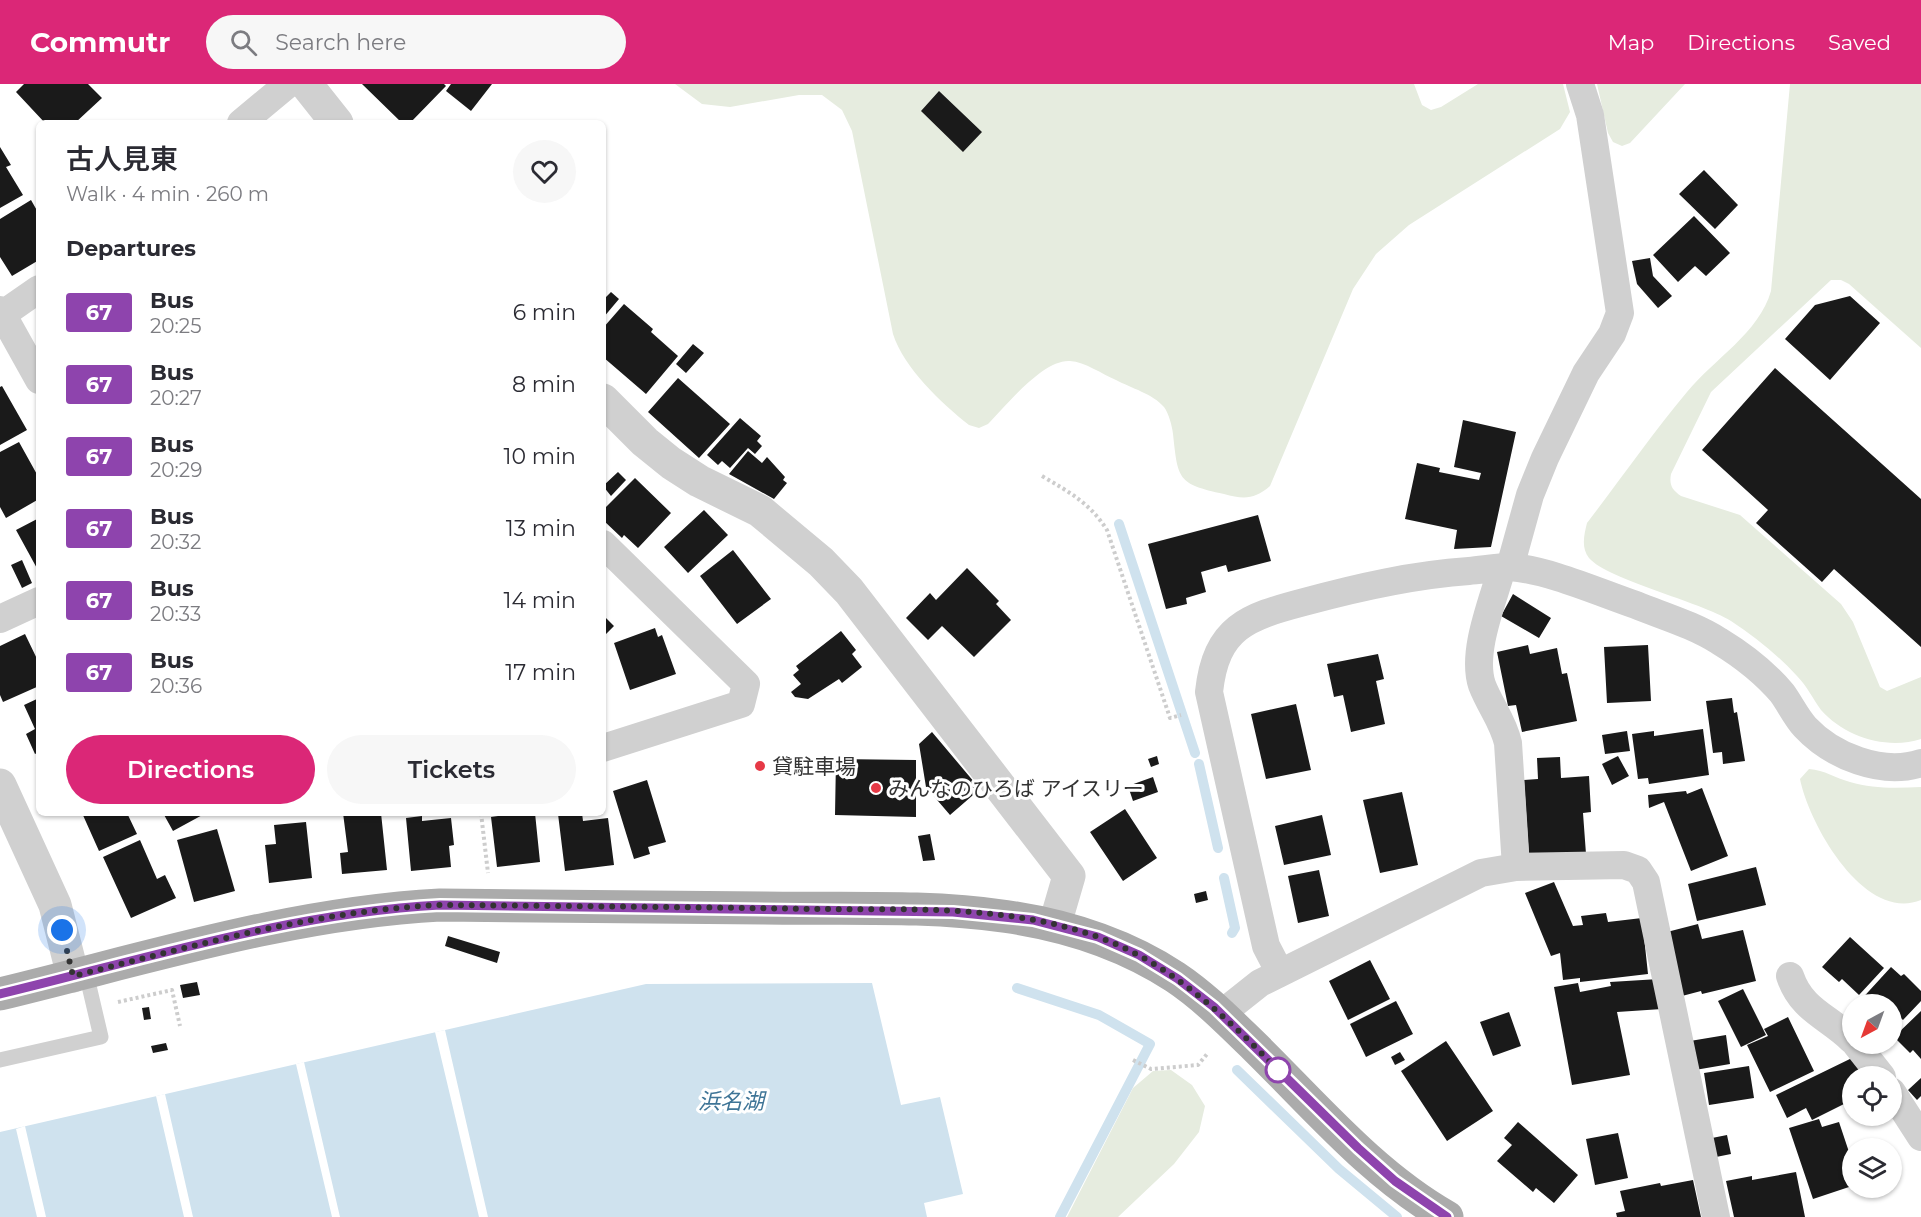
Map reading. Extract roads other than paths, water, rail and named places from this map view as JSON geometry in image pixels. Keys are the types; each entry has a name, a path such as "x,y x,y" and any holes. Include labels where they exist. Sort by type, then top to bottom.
{"main road":[{"path":"0,994 305,920 346,913 419,906 897,910 1011,916 1055,924 1098,937 1139,955 1178,979 1221,1014 1358,1148 1395,1181 1447,1217"}],"street":[{"path":"245,120 288,84"},
{"path":"306,84 335,120"},
{"path":"1516,867 1508,743 1504,727 1481,683 1479,651 1530,495 1545,458 1586,373 1612,334 1620,313 1590,116 1580,84"},
{"path":"36,292 1,312 36,375"},
{"path":"606,403 671,464 699,481 760,511 783,529 849,591 1069,876 1055,924"},
{"path":"606,547 746,684 741,704 606,747"},
{"path":"1280,973 1266,946 1209,692 1212,668 1221,645 1237,627 1258,614 1371,584 1437,573 1506,568 1571,581 1680,622 1718,640 1752,664 1781,693 1805,726 1828,746 1856,760 1886,766 1921,763"},
{"path":"0,619 36,602"},
{"path":"0,785 55,905 80,975"},
{"path":"1221,1014 1260,983 1481,873 1516,867 1624,865 1638,870 1646,882 1716,1217"},
{"path":"1790,976 1796,993 1808,1006 1842,1032"},
{"path":"1864,1054 1873,1066"},
{"path":"1902,1108 1921,1137"}],"lane":[{"path":"0,1060 101,1037 80,975"}],"water":[{"name":"浜名湖","path":"872,983 901,1105 940,1097 963,1194 924,1203 927,1217 0,1217 0,1132 646,984"}],"waterway":[{"path":"1119,524 1195,753"},
{"path":"1199,764 1218,848"},
{"path":"1224,878 1235,928 1232,933"},
{"path":"1017,988 1099,1015 1150,1044 1060,1217"},
{"path":"1237,1070 1339,1169 1397,1217"}],"place":[{"name":"貸駐車場","path":"760,766"},
{"name":"みんなのひろば アイスリー","path":"876,788"}]}
